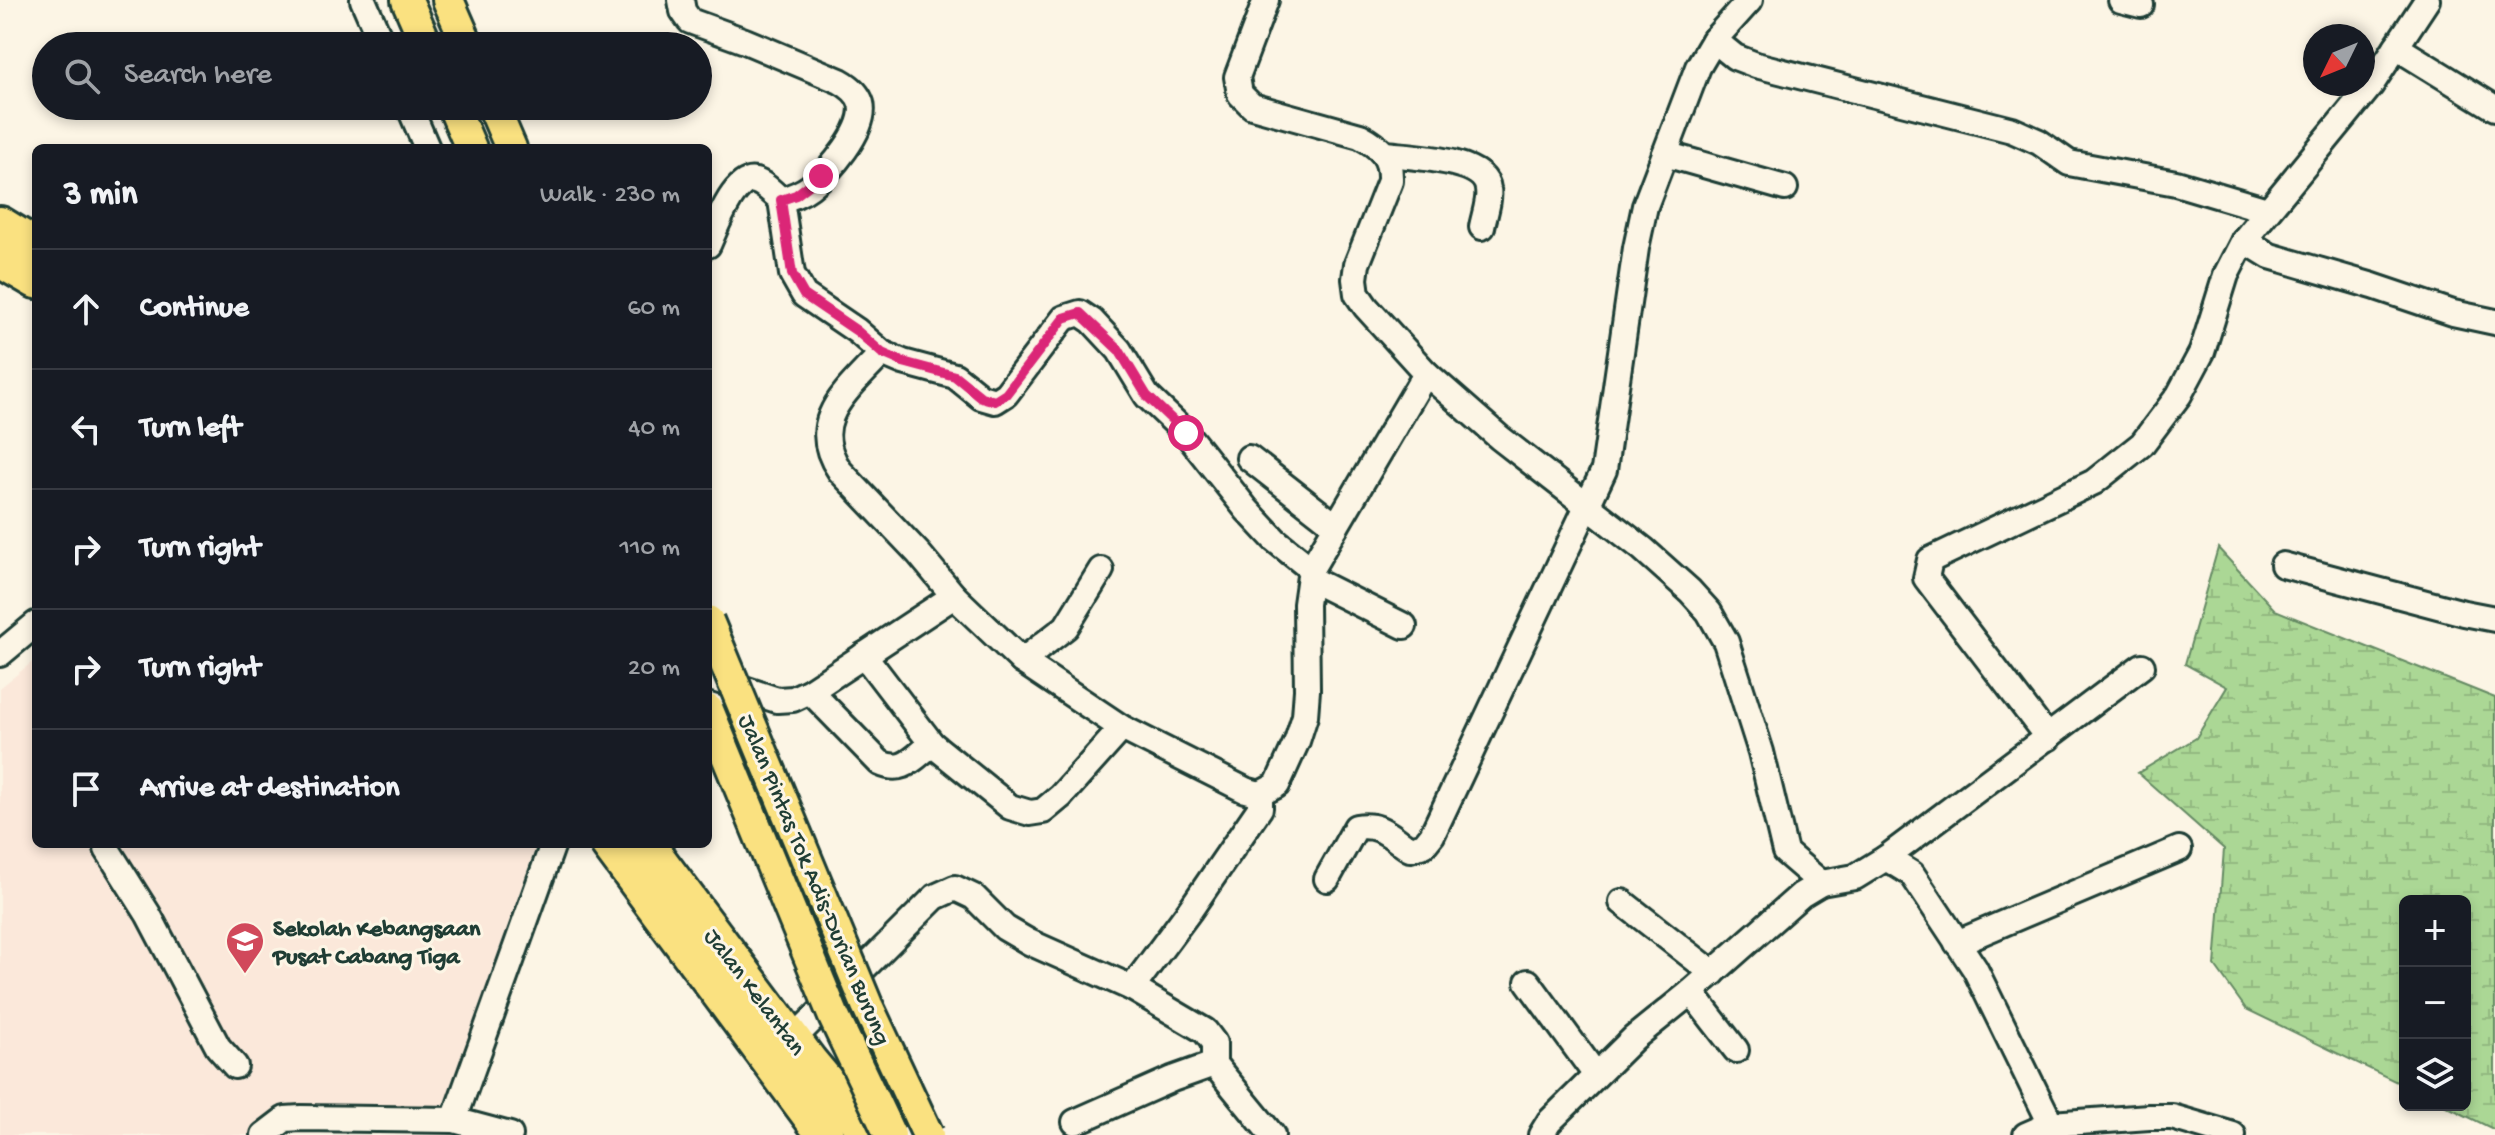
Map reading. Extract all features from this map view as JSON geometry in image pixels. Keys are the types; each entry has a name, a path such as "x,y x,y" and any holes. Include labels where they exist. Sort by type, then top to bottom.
{"highway":[{"path":"0,225 32,245"},
{"path":"0,259 32,278"},
{"name":"Jalan Kelantan","path":"612,848 825,1135"},
{"name":"Jalan Kelantan","path":"649,848 792,1040 870,1135"}],"main road":[{"path":"407,0 421,32"},
{"path":"448,0 462,32"},
{"path":"459,120 469,144"},
{"path":"499,120 509,144"},
{"name":"Jalan Pintas Tok Adis-Durian Burung","path":"712,631 867,1005 928,1135"},
{"name":"Jalan Pintas Tok Adis-Durian Burung","path":"712,720 834,1017 890,1135"}],"street":[{"path":"363,0 377,32"},
{"path":"681,0 683,11 690,21 840,81 849,86 861,102 858,124 845,150 808,188 781,200"},
{"path":"1266,0 1237,77 1240,94 1252,106 1360,136 1385,154 1391,166 1390,181 1357,264 1357,294 1426,373 1500,438 1588,504 1690,591 1709,612 1731,656 1761,752 1785,852 1821,883"},
{"path":"1327,879 1356,827 1370,825 1382,828 1410,849 1424,845 1432,835 1604,470 1636,248 1645,206 1698,67 1714,40 1750,0"},
{"path":"2048,738 1926,578 1930,560 2094,482 2142,444 2179,395 2202,352 2226,275 2244,240 2351,111 2427,0"},
{"path":"1714,40 1735,57 1756,65 2012,130 2039,142 2069,163 2176,183 2267,210"},
{"path":"2396,47 2495,108"},
{"path":"415,120 425,144"},
{"path":"1385,154 1449,162 1466,166 1482,176 1488,188 1482,227"},
{"path":"1665,154 1785,188"},
{"path":"712,236 726,205 741,184 756,181 781,200 792,274 804,295 857,331 882,353 955,376 981,397 995,401 1006,394 1064,318 1080,313 1119,350 1147,396 1186,433 1275,540 1311,574 1404,626"},
{"path":"2244,240 2270,256 2453,313 2495,322"},
{"path":"882,353 835,407 827,423 828,449 840,471 919,554 954,596 1022,661 1122,728 1245,790 1260,794 1277,785 1305,716 1306,604 1311,574 1426,373"},
{"path":"1249,458 1336,526"},
{"path":"2283,565 2495,619"},
{"path":"1022,661 1066,627 1101,570"},
{"path":"712,678 777,700 793,699 810,691 954,596"},
{"path":"0,654 32,627"},
{"path":"864,655 932,744 1010,807 1030,813 1043,811 1061,796 1122,728"},
{"path":"1541,1135 1549,1122 1634,1038 1801,895 1821,883 1855,877 1886,858 2142,666"},
{"path":"810,691 880,763 892,768 903,767 932,744"},
{"path":"1132,988 1260,808 1260,794"},
{"path":"107,848 148,914 218,1047 235,1066"},
{"path":"460,1126 552,848"},
{"path":"1957,943 2179,849"},
{"path":"1886,858 1912,874 1975,969 2051,1124"},
{"path":"792,1040 935,897 955,888 974,897 1005,928 1029,942 1132,988 1205,1031 1214,1043 1214,1064 1272,1135"},
{"path":"1622,902 1713,973"},
{"path":"1528,982 1596,1075"},
{"path":"1691,992 1736,1050"},
{"path":"1075,1122 1214,1064"},
{"path":"2026,1135 2051,1124 2172,1117 2233,1135"},
{"path":"264,1135 285,1119 460,1126 510,1135"}],"shaded area":[{"name":"Sekolah Kebangsaan Pusat Cabang Tiga","path":"32,662 32,848 536,848 443,1107 298,1116 273,1112 247,1135 0,1135 0,688"}],"green space":[{"path":"2218,548 2275,610 2495,698 2495,1130 2456,1111 2471,1111 2471,895 2399,895 2399,1083 2246,1009 2215,966 2224,849 2138,773 2196,738 2227,687 2185,664"}],"place":[{"name":"Sekolah Kebangsaan Pusat Cabang Tiga","path":"245,975"}],"route":[{"path":"821,176 808,188 781,200 792,274 804,295 857,331 882,353 903,362 944,371 981,397 995,401 1006,394 1064,318 1080,313 1092,321 1119,350 1147,396 1186,433"}]}
